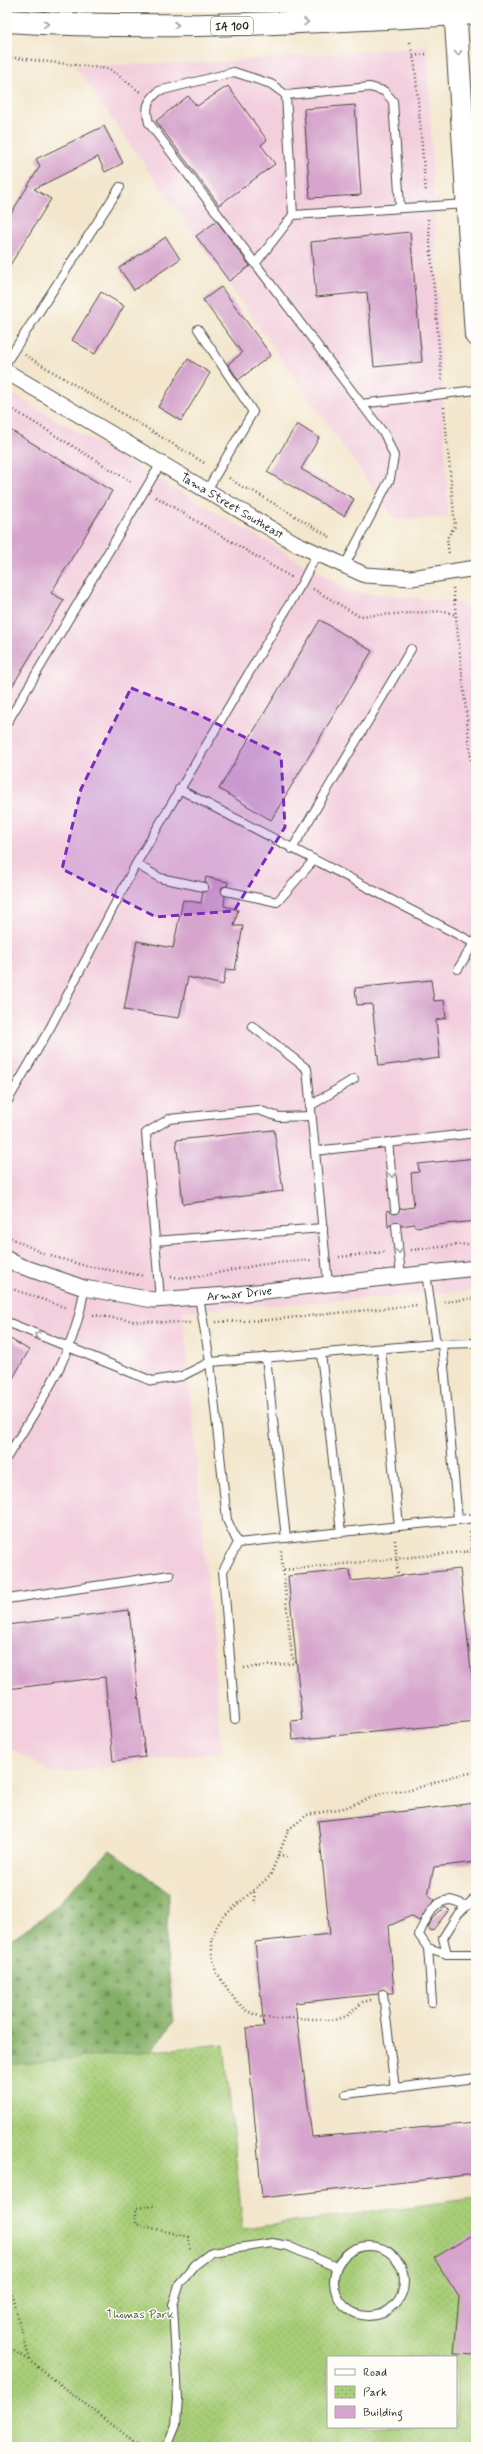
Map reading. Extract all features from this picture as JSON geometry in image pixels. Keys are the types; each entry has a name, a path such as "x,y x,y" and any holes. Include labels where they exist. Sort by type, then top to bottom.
{"main road":[{"name":"IA 100","path":"7,21 59,24 234,26 462,12"},
{"path":"462,12 468,204 476,335"}],"street":[{"name":"Tama Street Southeast","path":"7,372 295,542 365,575 411,578 476,568"},
{"name":"Armar Drive","path":"7,1259 18,1265 84,1288 160,1299 199,1297 476,1268"}],"lane":[{"path":"345,565 390,479 394,456 385,435 149,123 146,109 150,99 159,91 234,72 271,84 286,95 370,87 384,91 393,101 400,207"},
{"path":"255,264 293,215 286,95"},
{"path":"7,361 120,187"},
{"path":"293,215 427,205 468,204"},
{"path":"198,329 253,412 207,490"},
{"path":"362,404 476,390"},
{"path":"7,723 161,463"},
{"path":"7,1102 50,1028 136,864 302,583 318,553"},
{"path":"292,848 411,648"},
{"path":"179,789 475,944 458,969"},
{"path":"226,891 277,902 314,860"},
{"path":"136,864 160,878 204,887"},
{"path":"252,1026 306,1069 328,1284"},
{"path":"310,1106 354,1079"},
{"path":"160,1299 146,1133 169,1119 258,1110 279,1117 311,1116"},
{"path":"315,1151 476,1132"},
{"path":"388,1142 395,1209"},
{"path":"396,1226 401,1276"},
{"path":"155,1242 323,1228"},
{"path":"426,1273 439,1344 458,1520"},
{"path":"7,1457 52,1382 68,1347 81,1312 84,1288"},
{"path":"199,1297 210,1362 226,1520 238,1543"},
{"path":"7,1322 152,1381 182,1376 210,1362 380,1348 476,1343"},
{"path":"380,1348 397,1527"},
{"path":"321,1353 342,1533"},
{"path":"266,1358 283,1538"},
{"path":"238,1543 472,1519"},
{"path":"235,1719 223,1571 238,1543"},
{"path":"7,1599 170,1575"},
{"path":"447,1954 443,1938 458,1914 476,1897"},
{"path":"432,2002 428,1948 419,1935 426,1919 437,1905 449,1900 467,1906"},
{"path":"428,1948 447,1954 476,1954"},
{"path":"383,1997 394,2089"},
{"path":"346,2094 476,2078"},
{"path":"167,2447 176,2424 178,2400 173,2305 180,2283 192,2268 212,2252 272,2243 288,2246 336,2268"},
{"path":"364,2246 382,2249 397,2259 403,2270 405,2282 402,2294 396,2305 387,2312 366,2317 355,2314 338,2300 334,2278 336,2268 343,2257 353,2250 364,2246"}],"path":[{"path":"410,42 413,56 427,205 454,526 448,538 476,806"},
{"path":"413,56 426,54"},
{"path":"7,57 110,69 150,99"},
{"path":"15,349 330,537"},
{"path":"7,406 145,490 359,616 445,610 456,616"},
{"path":"7,1236 48,1256 86,1266 113,1272 191,1278 264,1264 476,1243"},
{"path":"472,1519 472,1551 476,1596"},
{"path":"397,1527 396,1558 398,1576"},
{"path":"231,1668 297,1663 292,1657 284,1570 283,1538"},
{"path":"284,1570 472,1551"},
{"path":"468,1641 476,1639"},
{"path":"383,1997 369,2000 347,2016 322,2020 261,2017 234,2000 216,1972 212,1955 212,1941 216,1927 224,1916 254,1892 270,1876 289,1830 306,1815 344,1808 383,1793 411,1790 454,1776 476,1772"},
{"path":"278,1855 287,1856"},
{"path":"254,1892 255,1904"},
{"path":"154,2206 136,2208 136,2224 189,2237 192,2268"},
{"path":"7,2278 30,2361"},
{"path":"7,2347 30,2361 141,2447"}],"highlighted area":[{"path":"131,688 197,714 281,755 285,827 234,911 156,917 62,869 81,789"}],"shaded area":[{"path":"427,46 448,517 395,520 75,66 220,62"},
{"path":"7,391 353,592 456,602 476,615 476,1291 183,1311 222,1751 54,1774 7,1746"}],"green space":[{"path":"110,1850 169,1892 166,1946 174,2021 144,2062 7,2088 7,1942 49,1913"},
{"name":"Thomas Park","path":"224,2044 243,2229 476,2198 476,2447 7,2447 7,2065"}],"building":[{"path":"228,86 267,140 261,145 275,164 219,205 156,121 188,96 197,106"},
{"path":"355,105 361,195 310,198 304,109"},
{"path":"104,126 123,163 105,172 98,157 34,189 51,199 7,270 7,220 40,166 36,159"},
{"path":"217,221 250,266 229,281 196,236"},
{"path":"410,232 422,362 374,367 367,292 316,297 311,242"},
{"path":"166,237 180,259 134,290 119,268"},
{"path":"221,287 271,355 238,380 228,364 242,353 203,300"},
{"path":"101,292 124,306 95,354 72,340"},
{"path":"188,359 210,373 181,421 158,407"},
{"path":"297,424 319,438 301,469 354,499 344,516 267,472"},
{"path":"7,428 112,491 51,593 64,600 7,695"},
{"path":"320,620 372,651 271,820 219,789"},
{"path":"206,877 228,882 227,886 222,887 221,890 225,896 224,906 238,910 234,926 243,926 235,970 226,969 223,985 188,977 179,1018 124,1010 137,941 173,948 183,900 201,903 203,892 209,888 205,882"},
{"path":"431,980 434,1001 444,1000 446,1018 436,1020 440,1058 379,1066 372,1004 357,1005 355,988"},
{"path":"274,1130 283,1191 183,1204 176,1140"},
{"path":"476,1158 476,1221 415,1227 414,1224 401,1226 396,1221 388,1227 387,1210 395,1214 400,1209 414,1207 411,1173 419,1172 418,1164"},
{"path":"7,1337 29,1350 7,1389"},
{"path":"460,1569 472,1679 476,1678 476,1722 293,1740 291,1721 302,1720 288,1576 350,1570 351,1581"},
{"path":"129,1610 145,1757 113,1761 105,1677 7,1689 7,1625"},
{"path":"476,1803 476,1862 434,1867 428,1895 435,1900 419,1921 411,1916 389,1926 394,1993 388,1993 383,1989 378,1994 295,2003 312,2137 476,2123 476,2174 262,2198 246,2028 264,2027 255,1942 330,1934 318,1821"},
{"path":"445,1907 449,1910 432,1931 428,1928 431,1921"},
{"path":"476,2233 476,2355 454,2354 459,2297 434,2258"}]}
